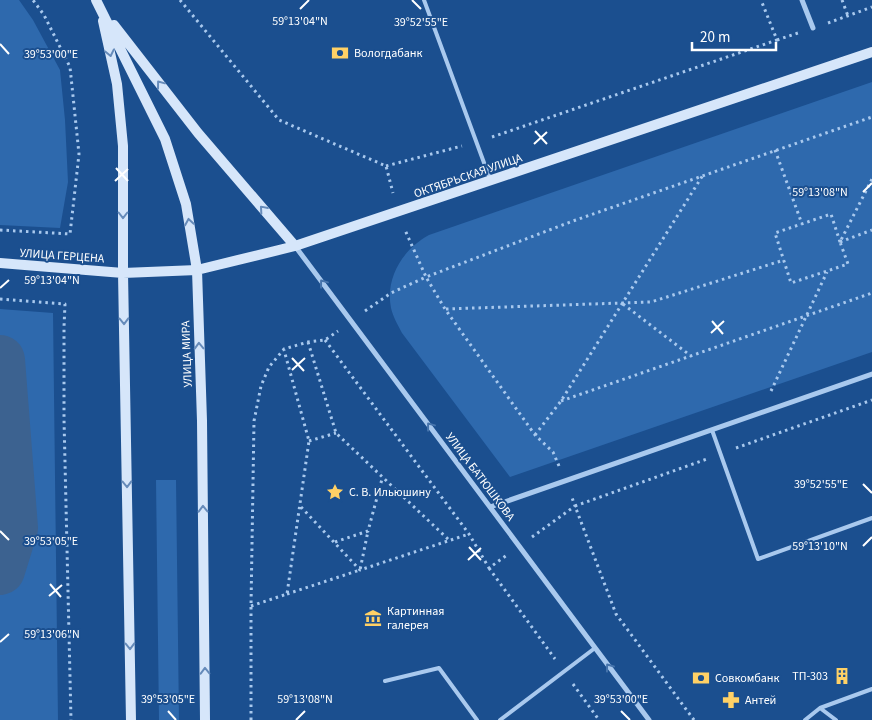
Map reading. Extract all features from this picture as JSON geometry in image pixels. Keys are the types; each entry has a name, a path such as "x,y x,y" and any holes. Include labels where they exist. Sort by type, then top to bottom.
{"main road":[{"path":"98,3 198,134 295,246"},
{"path":"98,3 117,84 123,146 123,273 131,720"},
{"name":"УЛИЦА МИРА","path":"98,3 165,139 186,204 197,270 202,421 205,720"},
{"name":"ОКТЯБРЬСКАЯ УЛИЦА","path":"123,273 197,270 295,246 872,52"},
{"name":"УЛИЦА ГЕРЦЕНА","path":"0,263 123,273"}],"street":[{"path":"802,0 813,28"},
{"name":"УЛИЦА БАТЮШКОВА","path":"295,246 649,720"},
{"path":"490,507 872,374"}],"lane":[{"path":"424,0 491,181"},
{"path":"712,430 758,558 872,518"},
{"path":"500,720 595,648"},
{"path":"385,681 439,668 477,720"},
{"path":"805,720 820,708 872,689"},
{"path":"820,708 836,720"}],"path":[{"path":"0,230 70,234 80,154 70,67 44,15 33,0"},
{"path":"180,0 279,120 386,166 477,143 777,40 761,0"},
{"path":"842,0 848,16"},
{"path":"251,720 254,422 261,386 269,366 284,349 308,342 325,340 391,293 426,277 573,221 872,117"},
{"path":"775,150 802,224"},
{"path":"386,166 408,237 426,277 445,309 535,435 553,452 616,614 694,720"},
{"path":"535,435 561,401 703,175"},
{"path":"840,242 872,179"},
{"path":"831,214 848,264 792,283 774,233 802,224 831,214"},
{"path":"840,242 872,230"},
{"path":"445,309 651,302 784,260"},
{"path":"745,445 827,271"},
{"path":"561,401 872,293"},
{"path":"0,299 66,304 64,327 64,419 71,720"},
{"path":"622,304 691,356"},
{"path":"325,340 469,534 489,568 599,720"},
{"path":"308,342 336,433 450,541"},
{"path":"284,349 309,441 287,594"},
{"path":"309,441 336,433"},
{"path":"360,570 383,478"},
{"path":"301,506 360,570"},
{"path":"489,568 575,506"},
{"path":"335,542 368,532"},
{"path":"251,606 469,534"}],"shaded area":[{"path":"0,0 19,0 33,20 60,70 68,182 60,228 0,225"},
{"path":"872,82 872,352 510,477 402,333 394,318 391,308 391,286 398,266 411,248 429,235"},
{"path":"0,309 53,313 58,720 0,720"},
{"path":"156,480 176,480 179,720 159,720"}],"waterway":[{"path":"0,360 13,528 0,570"}],"place":[{"name":"Вологдабанк","path":"340,53"},
{"name":"С. В. Ильюшину","path":"335,492"},
{"name":"Картинная галерея","path":"373,618"},
{"name":"ТП-303","path":"842,676"},
{"name":"Совкомбанк","path":"701,678"},
{"name":"Антей","path":"731,700"}]}
